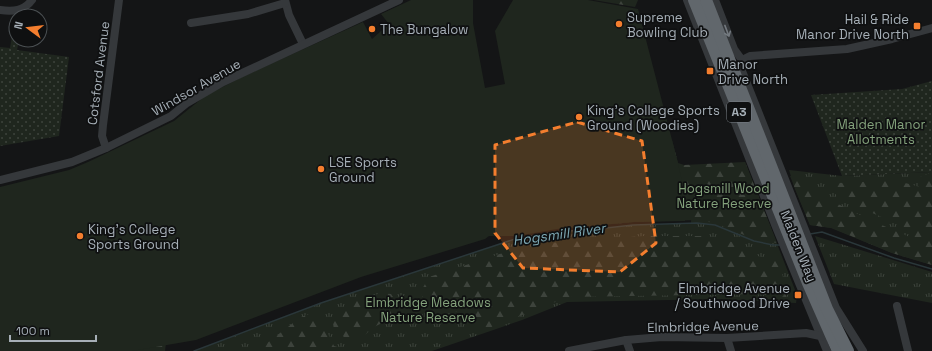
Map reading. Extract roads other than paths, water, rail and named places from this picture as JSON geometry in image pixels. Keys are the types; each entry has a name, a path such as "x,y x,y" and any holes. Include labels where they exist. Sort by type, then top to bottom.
{"highway":[{"name":"Malden Way","path":"694,0 799,249"},
{"name":"Malden Way","path":"706,0 788,223"},
{"name":"A3","path":"799,249 834,349"},
{"name":"A3","path":"799,249 848,351"}],"street":[{"path":"0,10 21,10 28,6 32,0"},
{"name":"Cotsford Avenue","path":"106,148 102,136 119,0"},
{"name":"Windsor Avenue","path":"0,180 72,162 106,148 171,116 187,104 223,82 399,0"},
{"name":"Malden Way","path":"687,0 799,249 815,324 822,336"},
{"name":"Malden Way","path":"715,0 734,49 742,60 742,71 788,223"},
{"path":"191,23 248,14 285,1 289,15 303,44"},
{"path":"742,60 750,56 847,49 932,28"},
{"path":"799,249 863,351"},
{"path":"897,306 908,351"},
{"path":"806,334 815,324"},
{"name":"Elmbridge Avenue","path":"569,351 626,340 662,337 727,338 806,334 822,336 834,349"},
{"path":"727,338 731,351"},
{"path":"626,340 630,351"}],"waterway":[{"name":"Hogsmill River","path":"194,351 321,303 518,238 557,232 633,225 697,223 715,225 754,241 780,245"},
{"name":"Hogsmill River","path":"810,234 822,232 894,258 932,269"}],"place":[{"name":"Supreme Bowling Club","path":"619,24"},
{"name":"Hail & Ride Manor Drive North","path":"917,26"},
{"name":"The Bungalow","path":"372,29"},
{"name":"Manor Drive North","path":"710,71"},
{"name":"King's College Sports Ground (Woodies)","path":"579,117"},
{"name":"LSE Sports Ground","path":"321,169"},
{"name":"King's College Sports Ground","path":"80,236"},
{"name":"Elmbridge Avenue / Southwood Drive","path":"798,295"}],"park label":[{"name":"Malden Manor Allotments","path":"881,132"},
{"name":"Hogsmill Wood Nature Reserve","path":"724,196"},
{"name":"Elmbridge Meadows Nature Reserve","path":"428,310"}]}
